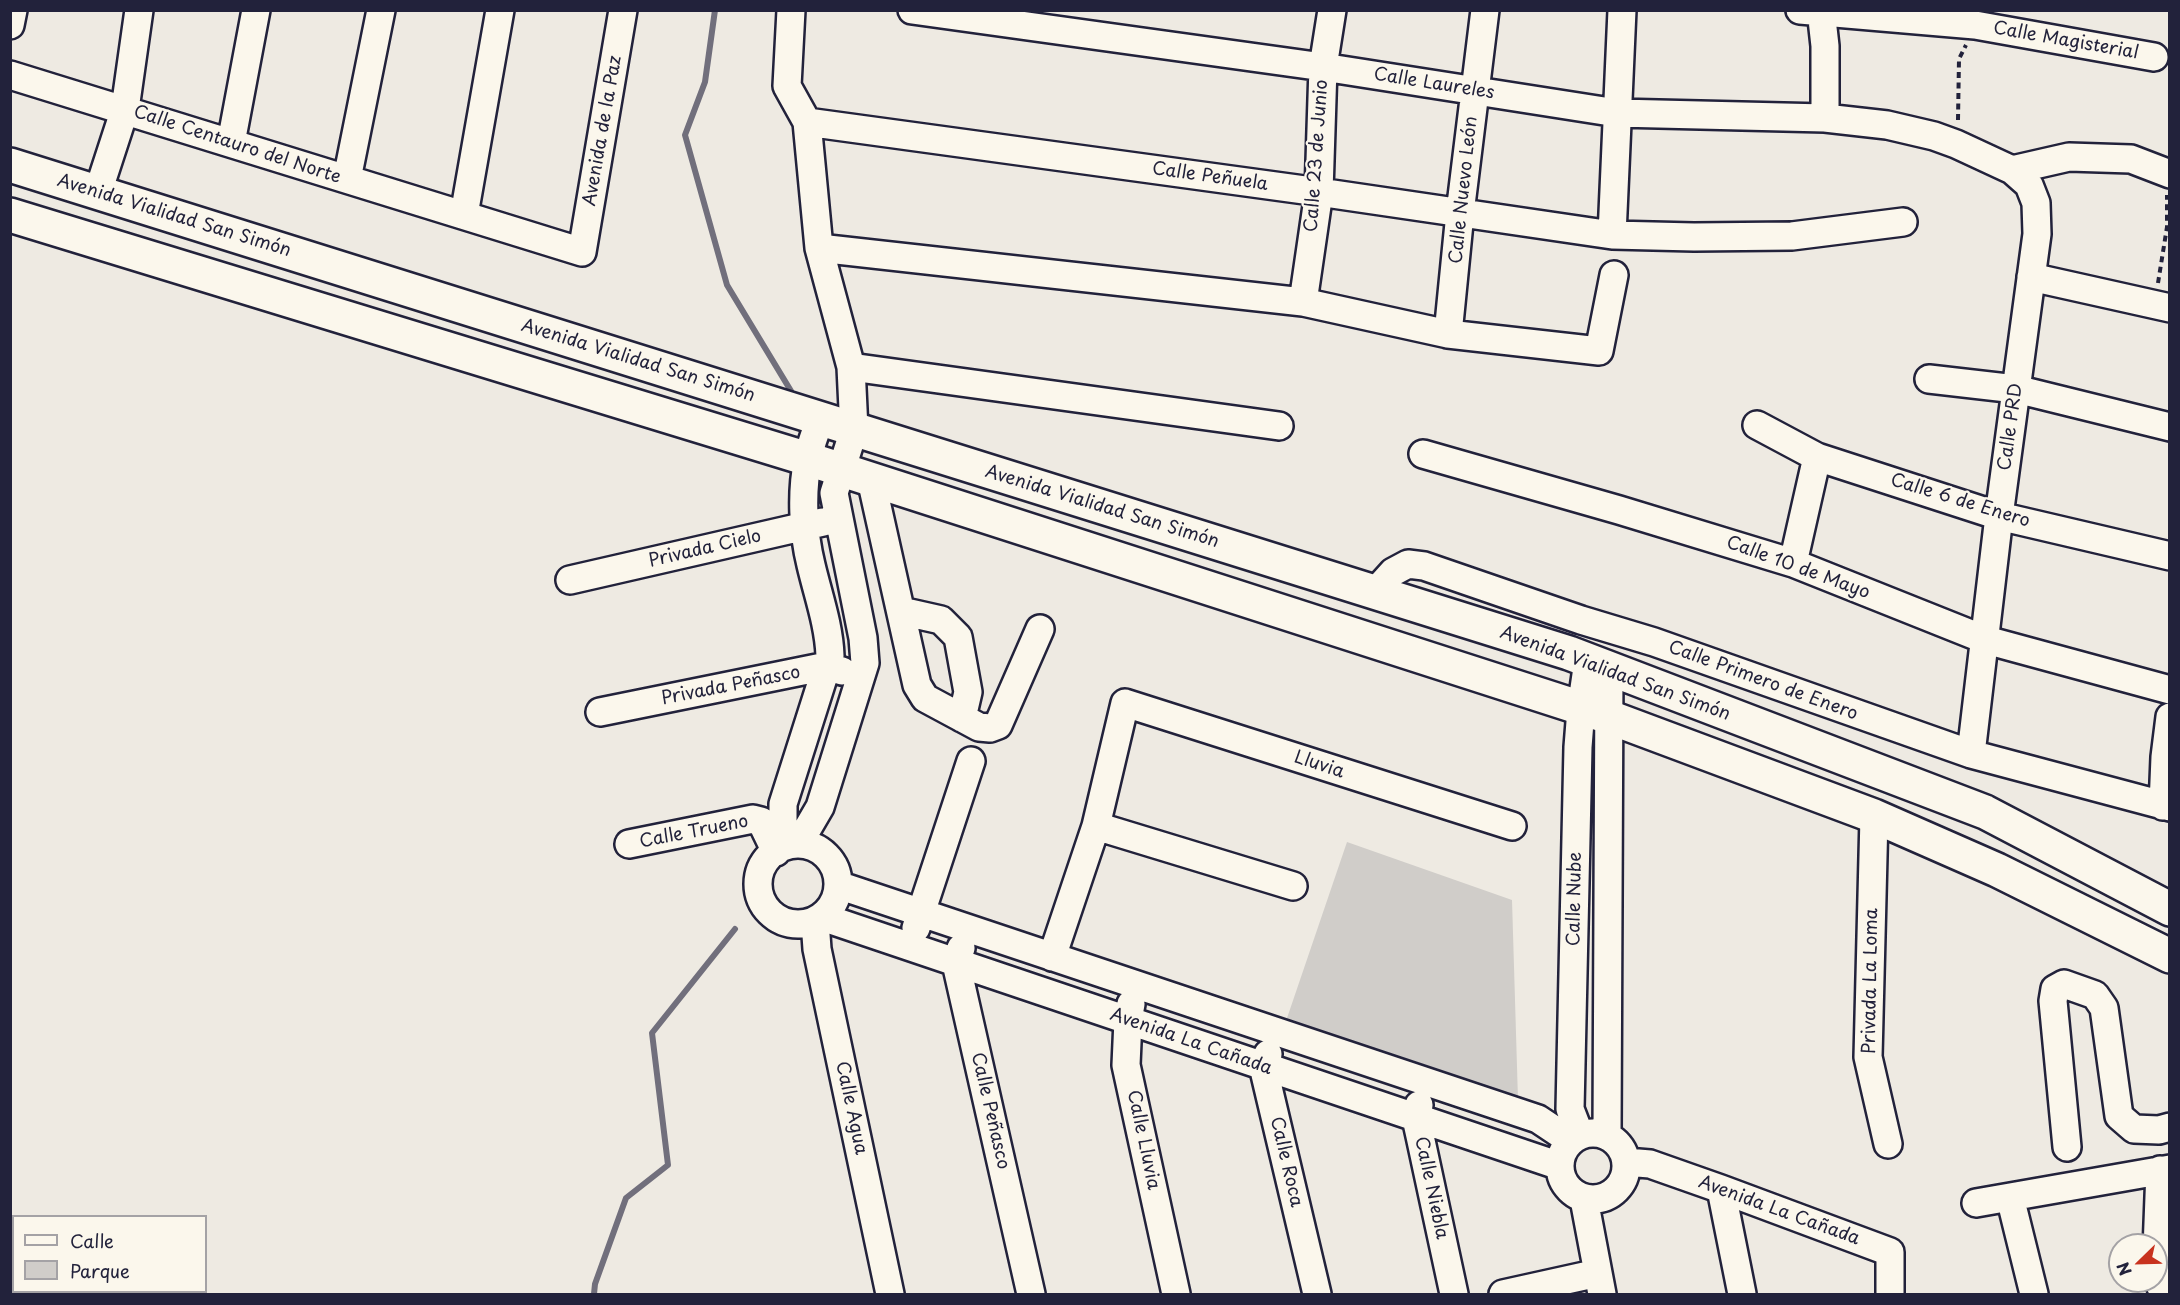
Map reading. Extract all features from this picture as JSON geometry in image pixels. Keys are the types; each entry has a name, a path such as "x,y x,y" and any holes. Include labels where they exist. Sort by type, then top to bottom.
{"main road":[{"name":"Avenida Vialidad San Simón","path":"10,165 1589,661 1985,812 2169,909"},
{"path":"10,215 856,474 1595,713 1874,816 1997,870 2169,956"}],"street":[{"path":"10,25 13,10"},
{"path":"99,192 125,109 139,10"},
{"path":"231,143 256,10"},
{"path":"347,179 381,10"},
{"path":"464,215 500,10"},
{"name":"Avenida de la Paz","path":"582,252 624,10"},
{"path":"791,10 787,86 807,122 819,248 851,367 856,474 901,611 917,685 925,698 979,728 998,725 1040,630"},
{"name":"Calle Laureles","path":"912,10 1323,67 1617,112 1825,118 1887,125 1934,136 1956,144"},
{"name":"Calle 23 de Junio","path":"1303,303 1318,192 1323,67 1332,10"},
{"name":"Calle Nuevo León","path":"1448,334 1460,213 1485,10"},
{"path":"1612,236 1622,10"},
{"name":"Calle Magisterial","path":"1800,10 1976,18 2154,57"},
{"path":"1821,11 1826,46 1825,118"},
{"name":"Calle Centauro del Norte","path":"10,75 582,252"},
{"name":"Calle Peñuela","path":"807,122 1318,192 1612,236 1792,236 1903,222"},
{"name":"Calle PRD","path":"1956,144 2012,170 2029,185 2036,203 2037,234 1999,516 1971,754"},
{"path":"2012,170 2069,157 2131,159 2168,173"},
{"path":"819,248 1303,303 1448,334 1599,351 1614,275"},
{"path":"2031,277 2160,305"},
{"path":"851,367 1279,426"},
{"path":"1929,379 2016,388 2169,427"},
{"path":"786,847 783,804 830,656 830,638 810,562 806,525 805,489 808,459 820,419"},
{"name":"Calle 6 de Enero","path":"1757,425 1817,457 1999,516 2169,556"},
{"name":"Calle 10 de Mayo","path":"1424,454 1793,563 1986,640 2169,690"},
{"path":"1793,563 1817,457"},
{"path":"786,847 814,847 826,855 835,867 838,885 832,906 818,919 807,924 795,925 778,920 766,909 758,891 758,875 765,860 786,847 820,807 865,663 863,638 834,493 856,474"},
{"name":"Privada Cielo","path":"570,580 840,519"},
{"name":"Calle Primero de Enero","path":"1374,593 1394,572 1408,564 1424,567 1654,642 1971,754 2167,810"},
{"path":"901,611 941,620 958,637 968,692 962,718"},
{"name":"Calle Nube","path":"1581,620 1589,661 1595,713 1607,1135"},
{"name":"Privada Peñasco","path":"600,712 827,666 861,676"},
{"name":"Lluvia","path":"1096,826 1125,703 1512,826"},
{"name":"Calle Nube","path":"1576,1138 1570,1109 1578,747 1595,713"},
{"path":"2167,810 2165,757 2169,717"},
{"path":"909,947 971,761"},
{"name":"Privada La Loma","path":"1874,816 1868,1057 1888,1144"},
{"name":"Calle Trueno","path":"629,844 753,819 761,821 786,847"},
{"path":"1052,957 1096,826 1293,886"},
{"name":"Avenida La Cañada","path":"838,885 1538,1119 1576,1138"},
{"name":"Avenida La Cañada","path":"818,919 909,947 1560,1166"},
{"name":"Calle Agua","path":"818,919 817,949 890,1294"},
{"path":"956,963 968,928"},
{"name":"Calle Peñasco","path":"956,963 1031,1294"},
{"path":"1084,1006 1088,968"},
{"name":"Calle Lluvia","path":"1135,984 1128,1020 1126,1065 1176,1294"},
{"path":"2067,1147 2053,1000 2055,989 2064,984 2095,995 2104,1008 2119,1116 2134,1129 2159,1130 2169,1127"},
{"path":"1263,1066 1276,1031"},
{"name":"Calle Roca","path":"1263,1066 1317,1294"},
{"name":"Calle Niebla","path":"1423,1080 1416,1118 1454,1294"},
{"path":"1592,1133 1607,1135 1618,1144 1626,1162 1625,1177 1619,1187 1608,1196 1595,1200 1584,1198 1571,1191 1564,1182 1560,1166 1564,1150 1576,1138 1592,1133"},
{"name":"Avenida La Cañada","path":"1626,1162 1650,1164 1890,1252 1890,1294"},
{"path":"1976,1203 2165,1170 2156,1276 2164,1294"},
{"path":"1721,1189 1742,1294"},
{"path":"2010,1197 2034,1294"},
{"path":"1503,1294 1600,1284 1584,1198"}],"path":[{"path":"1956,144 1959,60 1976,18"},
{"path":"2160,305 2157,291 2167,227 2168,173"}],"green space":[{"path":"1347,842 1512,900 1518,1100 1286,1021"}],"waterway":[{"path":"715,10 705,82 685,135 727,285 791,391"},
{"path":"594,1294 595,1284 626,1198 668,1165 652,1033 735,929"}]}
